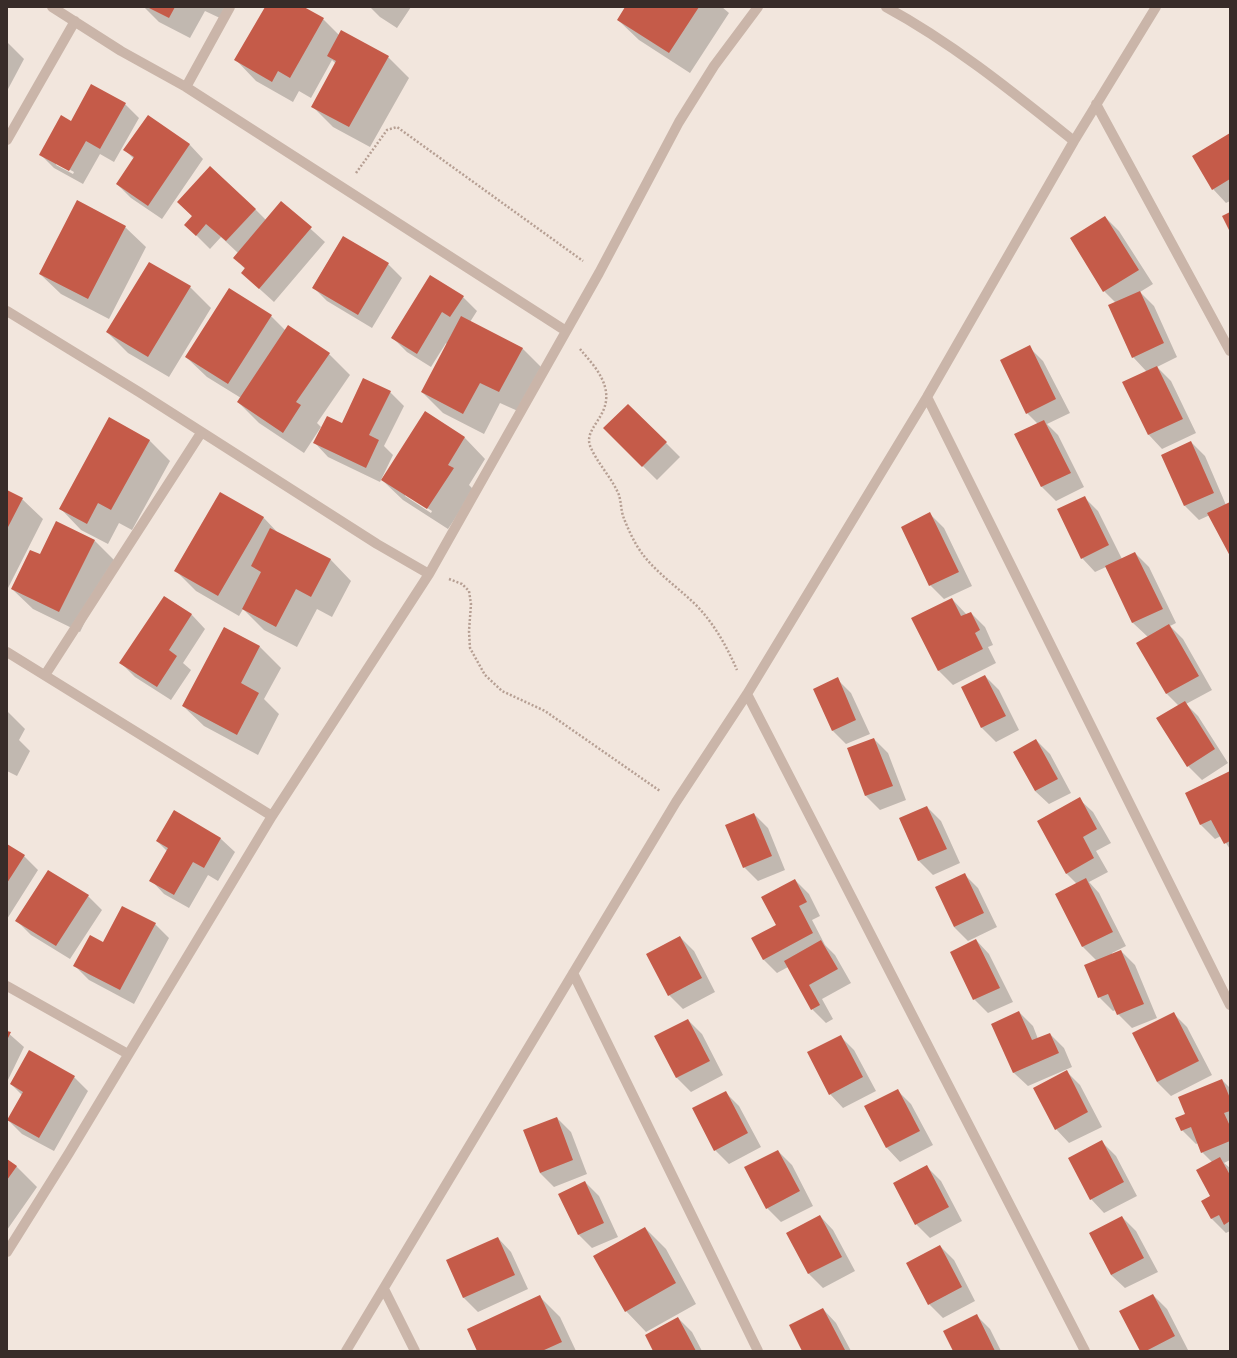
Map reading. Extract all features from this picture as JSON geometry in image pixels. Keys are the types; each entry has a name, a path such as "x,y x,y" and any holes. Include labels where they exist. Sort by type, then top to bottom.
{"street":[{"path":"52,7 121,51 186,87 566,331"},
{"path":"186,87 230,7"},
{"path":"7,1252 69,1154 272,816 429,574 566,331 600,274 683,116 714,66 758,7"},
{"path":"886,7 916,23 959,52 1074,141"},
{"path":"346,1351 676,802 747,694 927,397 1074,141 1156,7"},
{"path":"7,140 75,21"},
{"path":"1096,104 1230,351"},
{"path":"7,311 139,392 377,544 429,574"},
{"path":"927,397 1230,1005"},
{"path":"45,675 201,433"},
{"path":"7,652 272,816"},
{"path":"747,694 1084,1351"},
{"path":"573,974 758,1351"},
{"path":"7,986 128,1054"},
{"path":"384,1289 415,1351"}],"path":[{"path":"345,188 387,130 397,127 600,274"},
{"path":"566,331 595,368 605,387 606,402 604,412 590,431 588,438 590,448 619,495 622,515 631,534 643,555 709,620 729,651 747,694"},
{"path":"429,574 462,584 469,591 471,604 469,631 470,648 485,675 502,691 544,711 676,802"}],"building":[{"path":"147,7 175,7 169,18"},
{"path":"265,7 304,7 324,18 290,78 278,71 272,82 234,60"},
{"path":"625,7 699,7 669,53 617,20"},
{"path":"341,30 389,56 349,127 311,107 336,61 327,56"},
{"path":"91,84 126,103 100,149 86,141 69,171 39,155 61,115 71,121"},
{"path":"148,115 190,144 148,206 116,184 134,157 123,150"},
{"path":"1230,133 1230,179 1212,190 1192,156"},
{"path":"210,166 256,209 226,241 206,224 196,236 184,225 192,216 177,202"},
{"path":"77,200 126,226 88,299 39,274"},
{"path":"281,201 312,227 259,289 241,273 245,268 233,258"},
{"path":"1230,212 1230,232 1222,216"},
{"path":"1105,216 1139,270 1103,292 1070,238"},
{"path":"343,236 389,263 358,315 312,288"},
{"path":"149,262 191,286 148,357 106,332"},
{"path":"430,275 464,296 450,317 442,312 417,354 391,338"},
{"path":"229,288 272,315 228,384 185,357"},
{"path":"1140,291 1164,343 1132,358 1108,305"},
{"path":"461,316 523,348 499,392 480,383 463,414 421,392"},
{"path":"288,325 330,353 296,402 301,405 283,433 237,402"},
{"path":"1030,345 1056,399 1026,414 1000,360"},
{"path":"1157,366 1183,419 1148,435 1122,382"},
{"path":"363,378 391,391 369,435 379,440 366,468 313,443 327,416 342,423"},
{"path":"628,404 667,442 642,467 603,428"},
{"path":"425,411 465,437 448,465 454,468 427,509 381,480"},
{"path":"109,417 150,440 111,510 98,503 87,524 59,509"},
{"path":"1044,420 1071,473 1041,487 1014,434"},
{"path":"1191,441 1214,493 1184,506 1161,455"},
{"path":"7,490 23,498 7,529"},
{"path":"220,492 264,517 218,596 174,571"},
{"path":"1085,496 1109,545 1081,559 1057,509"},
{"path":"1230,502 1230,556 1207,513"},
{"path":"930,512 959,572 929,586 901,527"},
{"path":"56,521 95,540 59,612 11,589 30,550 40,554"},
{"path":"270,528 331,559 311,597 296,589 276,627 242,609 261,572 251,566"},
{"path":"1135,552 1163,609 1132,623 1105,566"},
{"path":"164,596 192,614 169,650 177,656 157,687 119,663"},
{"path":"952,598 961,616 971,612 980,630 975,633 983,649 938,671 911,618"},
{"path":"1169,624 1199,676 1166,694 1136,643"},
{"path":"224,627 260,646 241,683 259,693 237,735 182,706"},
{"path":"985,675 1006,716 981,728 961,687"},
{"path":"838,677 856,720 832,731 813,689"},
{"path":"1185,701 1215,749 1187,767 1156,718"},
{"path":"874,738 893,786 865,796 847,748"},
{"path":"1036,739 1058,779 1035,791 1013,752"},
{"path":"1230,771 1230,841 1224,844 1211,820 1200,825 1185,793"},
{"path":"1080,797 1097,829 1083,837 1094,858 1066,874 1037,821"},
{"path":"927,806 947,849 918,861 899,818"},
{"path":"174,810 221,838 204,868 193,862 174,895 149,881 168,848 156,841"},
{"path":"754,813 772,856 743,868 725,825"},
{"path":"7,844 25,855 7,883"},
{"path":"48,870 89,895 56,946 15,921"},
{"path":"965,873 984,913 954,927 935,887"},
{"path":"1086,878 1113,932 1082,947 1055,894"},
{"path":"795,879 807,902 799,906 813,933 763,960 751,938 776,925 761,897"},
{"path":"122,906 156,923 120,990 73,966 90,935 103,942"},
{"path":"680,936 702,978 668,996 646,954"},
{"path":"976,939 1000,988 973,1000 950,952"},
{"path":"821,940 838,969 809,985 820,1005 811,1010 784,961"},
{"path":"1121,950 1144,1004 1117,1015 1108,994 1098,998 1084,965"},
{"path":"1019,1011 1032,1040 1050,1033 1059,1053 1013,1073 991,1024"},
{"path":"1174,1012 1199,1061 1157,1082 1132,1033"},
{"path":"688,1019 710,1061 676,1078 654,1036"},
{"path":"7,1031 11,1032 7,1040"},
{"path":"841,1035 863,1077 829,1095 807,1052"},
{"path":"29,1050 75,1076 39,1138 7,1120 23,1092 10,1084"},
{"path":"1067,1070 1088,1112 1055,1130 1033,1088"},
{"path":"1222,1079 1230,1098 1230,1111 1224,1113 1230,1126 1230,1141 1201,1153 1191,1127 1181,1131 1175,1118 1185,1114 1178,1097"},
{"path":"898,1089 920,1131 886,1148 864,1106"},
{"path":"726,1091 748,1133 714,1151 692,1108"},
{"path":"557,1117 573,1160 540,1173 523,1130"},
{"path":"1102,1140 1124,1182 1090,1200 1068,1158"},
{"path":"778,1150 800,1191 766,1209 744,1167"},
{"path":"1220,1157 1230,1175 1230,1221 1224,1225 1219,1215 1211,1219 1201,1201 1210,1196 1196,1170"},
{"path":"7,1159 17,1166 7,1180"},
{"path":"927,1165 949,1207 915,1225 893,1183"},
{"path":"585,1181 604,1223 578,1235 558,1194"},
{"path":"820,1215 842,1257 808,1274 786,1233"},
{"path":"1122,1216 1144,1258 1111,1275 1089,1233"},
{"path":"645,1227 676,1283 625,1312 593,1256"},
{"path":"498,1237 515,1275 463,1298 446,1260"},
{"path":"940,1245 962,1287 928,1305 906,1263"},
{"path":"1153,1294 1175,1336 1146,1351 1140,1351 1119,1311"},
{"path":"540,1295 562,1342 542,1351 477,1351 467,1329"},
{"path":"823,1308 845,1350 802,1351 789,1325"},
{"path":"977,1314 995,1351 953,1351 943,1331"},
{"path":"678,1317 696,1351 653,1351 645,1335"}]}
